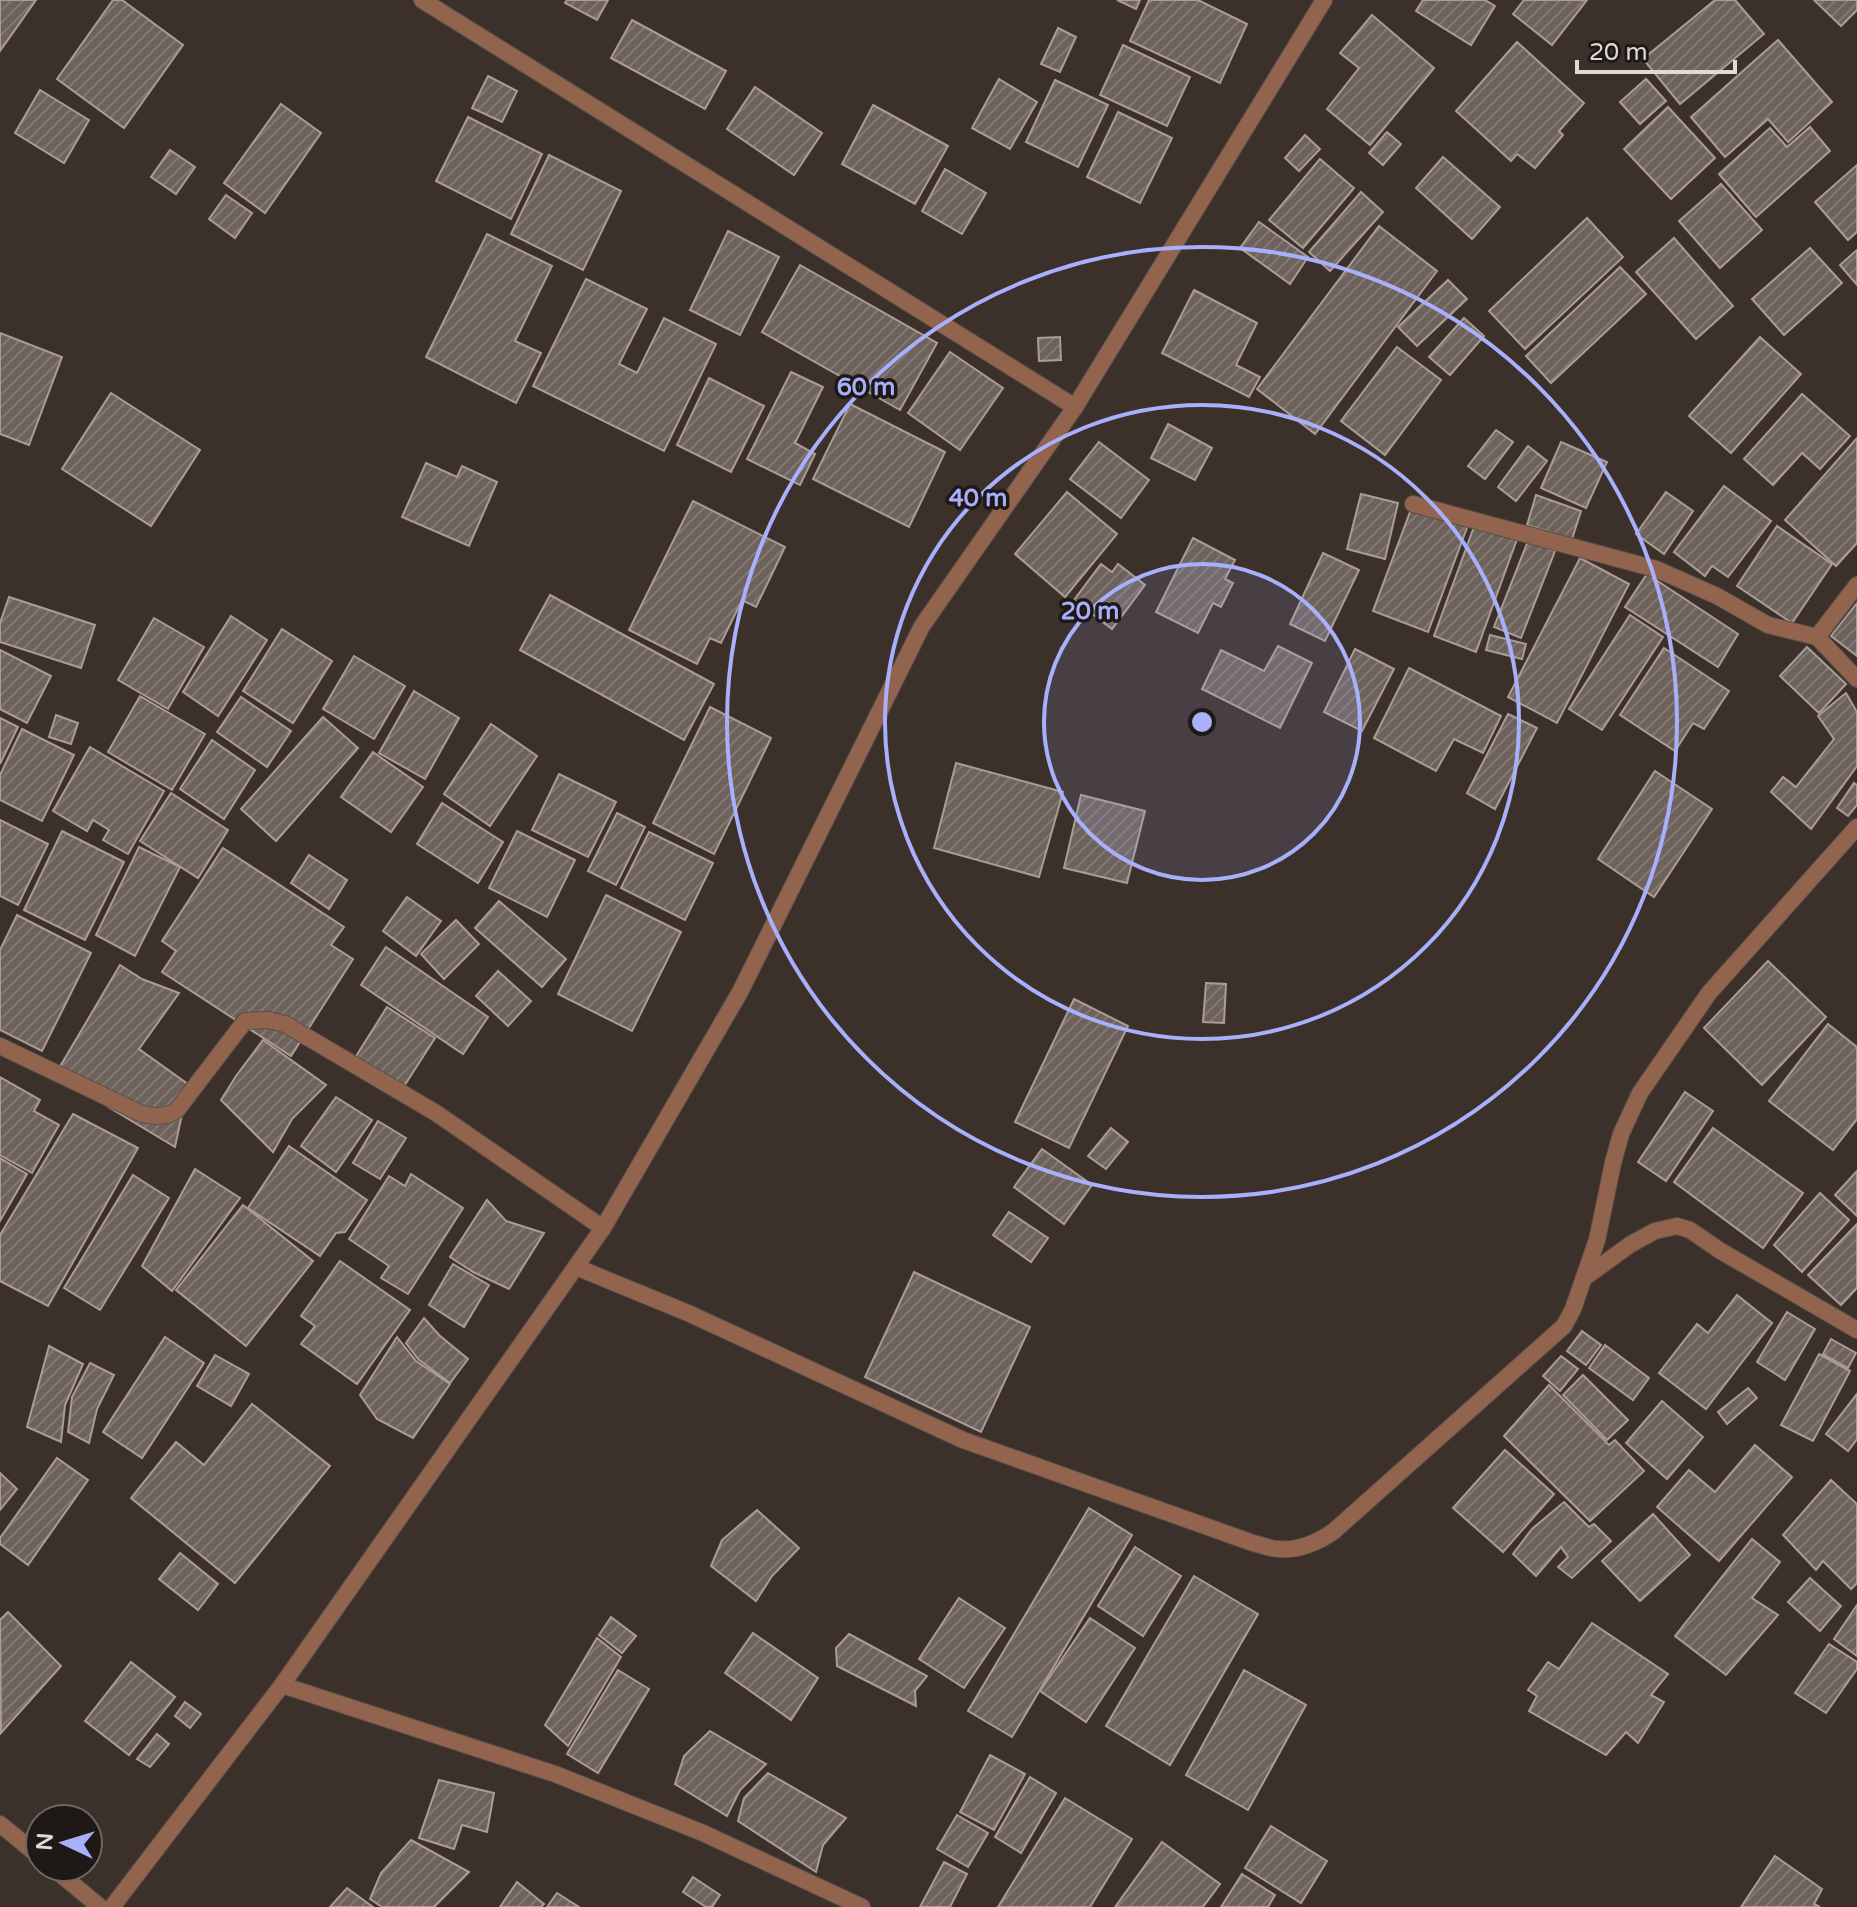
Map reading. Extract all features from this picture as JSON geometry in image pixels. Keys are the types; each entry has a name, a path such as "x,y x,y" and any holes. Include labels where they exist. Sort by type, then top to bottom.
{"street":[{"path":"422,0 1075,407"},
{"path":"112,1907 282,1685 603,1228 740,992 922,626 1075,407 1324,0"},
{"path":"1413,504 1656,569 1717,596 1768,625 1817,637 1857,679"},
{"path":"1817,637 1857,585"},
{"path":"576,1267 688,1313 963,1440 1253,1543 1280,1550 1303,1547 1334,1531 1564,1326 1597,1240 1621,1134 1640,1093 1709,993 1857,827"},
{"path":"0,1046 140,1113 158,1116 170,1115 177,1110 245,1021 269,1020 285,1024 436,1113 603,1228"},
{"path":"1584,1278 1631,1244 1655,1231 1677,1226 1690,1230 1857,1330"},
{"path":"282,1685 555,1774 703,1833 862,1907"},
{"path":"0,1824 24,1844"},
{"path":"71,1883 100,1907"}],"building":[{"path":"0,0 36,0 0,51"},
{"path":"113,0 122,0 183,45 124,128 57,79"},
{"path":"567,0 608,0 597,20 565,3"},
{"path":"1117,0 1140,0 1136,9"},
{"path":"1149,0 1198,0 1247,24 1220,83 1130,41"},
{"path":"1423,0 1485,0 1495,6 1471,45 1416,11"},
{"path":"1524,0 1587,0 1552,45 1513,14"},
{"path":"1715,0 1735,0 1764,34 1680,104 1643,59"},
{"path":"1814,0 1857,0 1857,10 1841,26"},
{"path":"1372,15 1434,68 1370,145 1327,109 1359,68 1340,53"},
{"path":"632,20 726,71 705,109 611,58"},
{"path":"1058,28 1076,37 1060,72 1041,64"},
{"path":"1778,40 1832,102 1788,142 1768,119 1725,157 1691,117"},
{"path":"1517,42 1584,103 1559,131 1563,135 1535,168 1517,154 1511,161 1456,111"},
{"path":"1123,45 1190,77 1167,126 1100,95"},
{"path":"488,76 517,91 502,122 472,108"},
{"path":"999,79 1037,102 1010,149 972,128"},
{"path":"1646,79 1666,101 1640,124 1620,102"},
{"path":"1055,80 1108,105 1078,167 1026,142"},
{"path":"755,87 822,133 794,175 727,129"},
{"path":"40,90 89,120 64,163 15,133"},
{"path":"281,104 321,133 265,213 224,183"},
{"path":"873,105 948,146 915,204 842,164"},
{"path":"1668,107 1715,158 1671,199 1624,149"},
{"path":"1118,112 1172,138 1140,203 1087,177"},
{"path":"468,117 542,154 511,219 436,181"},
{"path":"1810,127 1830,151 1756,217 1719,174 1770,128 1787,147"},
{"path":"1387,132 1401,144 1383,165 1369,153"},
{"path":"1305,135 1320,149 1299,171 1285,158"},
{"path":"170,150 195,167 176,194 151,177"},
{"path":"549,155 621,191 583,270 511,234"},
{"path":"1443,157 1500,207 1472,239 1416,188"},
{"path":"1320,159 1354,188 1303,248 1269,220"},
{"path":"1857,165 1857,232 1848,240 1815,202"},
{"path":"945,169 986,193 962,234 922,211"},
{"path":"1721,184 1762,230 1720,268 1679,221"},
{"path":"1361,192 1383,212 1330,271 1309,252"},
{"path":"226,195 252,213 235,238 209,219"},
{"path":"1587,218 1623,257 1525,349 1489,311"},
{"path":"1259,222 1308,257 1290,284 1240,248"},
{"path":"1379,226 1437,271 1315,434 1257,389"},
{"path":"728,231 779,257 740,335 690,310"},
{"path":"487,234 552,266 515,341 541,353 516,403 426,357"},
{"path":"1674,238 1733,306 1696,339 1636,272"},
{"path":"1810,248 1842,283 1784,335 1752,299"},
{"path":"1857,250 1857,285 1840,265"},
{"path":"800,265 937,343 900,410 762,332"},
{"path":"1620,267 1646,294 1551,383 1526,356"},
{"path":"586,279 647,309 619,364 637,373 664,318 716,344 664,451 533,386"},
{"path":"1448,280 1467,299 1417,346 1398,327"},
{"path":"1194,290 1257,323 1236,365 1260,377 1249,397 1162,353"},
{"path":"1464,318 1484,336 1450,375 1429,357"},
{"path":"0,333 62,357 29,445 0,434"},
{"path":"1060,337 1061,360 1039,361 1038,338"},
{"path":"1760,337 1801,374 1731,453 1689,416"},
{"path":"1397,347 1441,380 1385,455 1341,421"},
{"path":"950,352 1003,388 960,450 908,413"},
{"path":"791,372 823,387 795,443 815,454 800,485 747,459"},
{"path":"709,378 764,406 731,472 677,445"},
{"path":"111,393 200,450 151,526 62,469"},
{"path":"1802,394 1850,436 1820,469 1802,453 1773,485 1744,459"},
{"path":"850,404 945,452 909,527 813,479"},
{"path":"1168,424 1212,448 1195,480 1151,458"},
{"path":"1496,430 1513,442 1485,479 1468,466"},
{"path":"1857,438 1857,543 1836,566 1785,520"},
{"path":"1099,442 1149,480 1121,518 1070,479"},
{"path":"1561,442 1607,462 1586,508 1541,488"},
{"path":"1528,446 1547,461 1516,501 1498,487"},
{"path":"426,463 457,477 462,466 497,482 469,546 402,517"},
{"path":"1724,486 1771,521 1728,577 1712,566 1705,576 1674,552"},
{"path":"1067,492 1117,534 1065,597 1015,554"},
{"path":"1666,492 1693,511 1664,554 1636,534"},
{"path":"1361,494 1398,503 1385,559 1347,549"},
{"path":"1536,495 1581,511 1572,539 1527,525"},
{"path":"693,501 785,547 756,607 742,600 721,643 710,638 697,664 629,630"},
{"path":"1413,504 1468,525 1428,632 1373,611"},
{"path":"1475,524 1517,539 1476,652 1434,636"},
{"path":"1777,526 1832,564 1792,623 1737,586"},
{"path":"1193,538 1235,560 1225,579 1233,583 1221,607 1213,603 1198,633 1156,612"},
{"path":"1528,541 1555,551 1521,638 1494,627"},
{"path":"1323,553 1359,570 1325,641 1290,624"},
{"path":"1580,558 1629,584 1557,723 1508,697"},
{"path":"1101,564 1112,572 1118,564 1145,585 1112,629 1074,600"},
{"path":"1647,574 1738,634 1718,667 1625,607"},
{"path":"550,595 714,684 684,740 520,650"},
{"path":"9,597 95,625 81,668 0,642 0,623"},
{"path":"1857,603 1857,656 1831,636"},
{"path":"1630,615 1663,637 1602,730 1569,709"},
{"path":"231,616 267,640 218,716 183,692"},
{"path":"154,618 204,647 168,709 118,680"},
{"path":"282,629 332,661 293,723 243,691"},
{"path":"1490,635 1526,644 1522,659 1486,650"},
{"path":"1278,646 1312,663 1280,728 1202,689 1221,650 1264,671"},
{"path":"1807,647 1846,684 1819,713 1780,676"},
{"path":"1664,648 1729,691 1704,729 1693,723 1675,751 1620,715"},
{"path":"1355,649 1394,669 1362,731 1324,712"},
{"path":"0,650 51,676 27,723 0,709"},
{"path":"354,656 405,686 374,739 323,709"},
{"path":"1409,668 1501,716 1483,753 1454,739 1436,771 1374,738"},
{"path":"414,691 459,718 425,779 379,753"},
{"path":"1846,693 1857,712 1857,766 1811,829 1771,792 1783,777 1796,787 1834,739 1818,716"},
{"path":"140,696 205,734 172,790 108,752"},
{"path":"241,697 291,731 267,767 217,732"},
{"path":"710,707 771,738 714,854 653,823"},
{"path":"1508,714 1537,728 1495,809 1467,793"},
{"path":"56,715 78,723 71,744 49,737"},
{"path":"323,717 358,748 276,841 241,809"},
{"path":"0,718 18,727 0,764"},
{"path":"491,724 537,756 490,826 444,794"},
{"path":"22,729 74,755 42,821 0,800 0,775"},
{"path":"212,740 255,770 224,819 180,789"},
{"path":"90,747 164,791 128,854 103,840 109,830 93,820 87,831 53,811"},
{"path":"373,752 423,787 391,832 341,797"},
{"path":"956,763 1063,792 1039,877 934,848"},
{"path":"1655,771 1712,809 1654,897 1598,859"},
{"path":"559,774 616,802 588,857 532,830"},
{"path":"1854,783 1857,785 1857,805 1848,816 1837,808"},
{"path":"171,793 228,830 198,878 140,841"},
{"path":"1081,795 1145,811 1127,883 1064,868"},
{"path":"442,803 503,842 478,883 417,844"},
{"path":"617,813 645,827 616,885 588,871"},
{"path":"0,820 48,844 18,905 0,896"},
{"path":"62,831 124,862 85,940 24,910"},
{"path":"517,831 575,860 547,917 489,888"},
{"path":"649,832 713,863 685,920 621,888"},
{"path":"139,847 180,867 135,956 96,935"},
{"path":"223,848 344,927 331,945 353,959 291,1056 162,972 176,951 162,941"},
{"path":"309,855 347,880 329,909 291,883"},
{"path":"606,895 681,932 632,1031 558,994"},
{"path":"407,897 441,921 416,956 383,931"},
{"path":"499,901 566,959 542,987 475,928"},
{"path":"17,915 91,953 42,1051 0,1030 0,950"},
{"path":"456,920 479,944 444,979 421,954"},
{"path":"386,947 488,1017 463,1054 361,985"},
{"path":"1768,961 1826,1017 1762,1085 1704,1028"},
{"path":"120,965 142,979 179,993 139,1049 199,1092 182,1114 175,1147 55,1075"},
{"path":"498,971 531,1001 508,1026 476,996"},
{"path":"1206,983 1226,984 1224,1023 1203,1022"},
{"path":"1074,999 1128,1026 1069,1148 1015,1122"},
{"path":"387,1007 435,1038 401,1091 353,1061"},
{"path":"1828,1024 1857,1047 1857,1119 1833,1150 1769,1101"},
{"path":"263,1040 326,1085 292,1119 273,1152 221,1100"},
{"path":"0,1077 40,1100 34,1111 59,1125 32,1173 0,1155"},
{"path":"1685,1092 1713,1111 1666,1181 1638,1162"},
{"path":"336,1097 372,1120 336,1172 301,1146"},
{"path":"73,1114 138,1148 48,1306 0,1281 0,1235"},
{"path":"378,1121 406,1138 380,1179 353,1163"},
{"path":"1111,1128 1128,1142 1106,1169 1088,1156"},
{"path":"1713,1128 1803,1193 1763,1248 1674,1182"},
{"path":"289,1146 367,1200 345,1232 336,1233 320,1256 248,1208"},
{"path":"1042,1149 1092,1185 1064,1224 1014,1187"},
{"path":"0,1158 27,1174 0,1221"},
{"path":"195,1169 240,1198 172,1291 142,1266"},
{"path":"1857,1171 1857,1216 1835,1195"},
{"path":"411,1174 463,1208 408,1294 381,1278 389,1266 349,1239 389,1176 405,1186"},
{"path":"133,1175 169,1198 100,1310 64,1288"},
{"path":"1820,1193 1849,1220 1802,1272 1774,1245"},
{"path":"487,1200 506,1221 544,1233 509,1289 450,1257"},
{"path":"243,1205 313,1261 246,1346 176,1290"},
{"path":"1009,1212 1048,1238 1031,1262 993,1235"},
{"path":"1857,1224 1857,1288 1841,1305 1808,1275"},
{"path":"340,1261 410,1310 357,1384 301,1344 315,1326 301,1316"},
{"path":"453,1264 489,1285 464,1327 429,1305"},
{"path":"914,1272 1030,1327 981,1432 865,1377"},
{"path":"1737,1295 1772,1323 1706,1409 1659,1373 1697,1324 1708,1333"},
{"path":"1787,1312 1815,1329 1785,1380 1757,1362"},
{"path":"424,1318 468,1359 450,1383 418,1359 406,1343"},
{"path":"1582,1331 1601,1345 1586,1365 1567,1351"},
{"path":"165,1337 204,1363 142,1458 103,1432"},
{"path":"397,1337 416,1361 450,1384 413,1438 377,1419 360,1395"},
{"path":"1831,1339 1856,1353 1848,1368 1823,1354"},
{"path":"1605,1345 1649,1378 1633,1400 1589,1368"},
{"path":"49,1346 83,1364 65,1405 61,1442 27,1427"},
{"path":"1819,1354 1850,1371 1813,1441 1781,1425"},
{"path":"215,1355 249,1374 231,1406 197,1386"},
{"path":"1561,1356 1578,1369 1560,1391 1543,1376"},
{"path":"90,1363 114,1375 97,1409 89,1443 68,1432 72,1397"},
{"path":"1583,1375 1628,1420 1607,1440 1563,1395"},
{"path":"1549,1385 1609,1445 1615,1440 1644,1471 1590,1521 1504,1436"},
{"path":"1748,1388 1757,1398 1727,1424 1718,1412"},
{"path":"1857,1394 1857,1439 1848,1451 1826,1434"},
{"path":"1662,1401 1703,1437 1667,1479 1626,1443"},
{"path":"252,1404 330,1466 235,1583 131,1498 176,1442 204,1465"},
{"path":"1755,1445 1792,1477 1719,1561 1657,1507 1689,1470 1715,1492"},
{"path":"1505,1450 1554,1494 1503,1552 1453,1508"},
{"path":"57,1458 88,1480 28,1565 0,1544 0,1538"},
{"path":"0,1473 17,1489 0,1510"},
{"path":"1831,1480 1857,1504 1857,1583 1851,1589 1823,1561 1816,1570 1783,1535"},
{"path":"1564,1502 1589,1527 1594,1524 1611,1541 1572,1578 1558,1567 1568,1557 1561,1547 1536,1576 1513,1554 1532,1529"},
{"path":"1089,1508 1132,1535 1012,1737 968,1711"},
{"path":"757,1510 799,1548 772,1576 756,1601 711,1566 722,1540"},
{"path":"1653,1514 1690,1555 1640,1601 1602,1561"},
{"path":"1752,1539 1780,1562 1752,1598 1778,1615 1726,1675 1675,1636"},
{"path":"1135,1547 1181,1576 1143,1636 1098,1606"},
{"path":"180,1553 218,1584 198,1610 159,1579"},
{"path":"1194,1576 1258,1614 1170,1765 1106,1726"},
{"path":"1810,1578 1841,1606 1820,1631 1788,1602"},
{"path":"959,1598 1005,1628 964,1688 919,1659"},
{"path":"1857,1605 1857,1656 1834,1639"},
{"path":"8,1612 61,1666 1,1733 0,1620"},
{"path":"611,1617 636,1636 622,1653 599,1635"},
{"path":"1090,1618 1135,1648 1086,1722 1040,1691"},
{"path":"1592,1623 1668,1674 1651,1695 1664,1702 1638,1743 1626,1732 1606,1755 1529,1711 1537,1696 1528,1690 1548,1662 1559,1669"},
{"path":"753,1633 818,1678 791,1720 725,1673"},
{"path":"849,1634 927,1676 915,1691 916,1706 837,1666 836,1648"},
{"path":"597,1638 621,1657 568,1746 545,1725"},
{"path":"1829,1644 1857,1662 1857,1669 1826,1713 1795,1693"},
{"path":"131,1662 175,1697 129,1755 85,1721"},
{"path":"618,1670 649,1689 598,1773 567,1754"},
{"path":"1244,1670 1306,1705 1248,1810 1186,1775"},
{"path":"185,1702 201,1714 190,1728 175,1716"},
{"path":"710,1731 766,1764 740,1790 727,1816 675,1784 684,1756"},
{"path":"157,1734 169,1744 150,1767 137,1759"},
{"path":"990,1755 1025,1774 994,1830 960,1812"},
{"path":"768,1773 846,1818 823,1845 816,1872 738,1821 744,1798"},
{"path":"1030,1777 1056,1793 1021,1853 995,1837"},
{"path":"439,1780 494,1793 487,1832 462,1825 454,1849 419,1838"},
{"path":"1065,1798 1132,1839 1090,1907 998,1907"},
{"path":"957,1815 988,1833 968,1867 937,1849"},
{"path":"1271,1826 1327,1861 1301,1903 1245,1868"},
{"path":"411,1840 469,1872 434,1907 382,1907 370,1899 381,1873"},
{"path":"1162,1842 1220,1884 1203,1907 1115,1907"},
{"path":"1775,1856 1822,1889 1814,1904 1820,1907 1741,1907"},
{"path":"944,1862 967,1874 950,1907 920,1907"},
{"path":"1242,1874 1275,1895 1268,1907 1221,1907"},
{"path":"693,1877 720,1895 712,1907 706,1907 683,1892"},
{"path":"517,1882 544,1904 541,1907 500,1907"},
{"path":"347,1888 373,1907 330,1907"},
{"path":"557,1893 579,1907 547,1907"}]}
